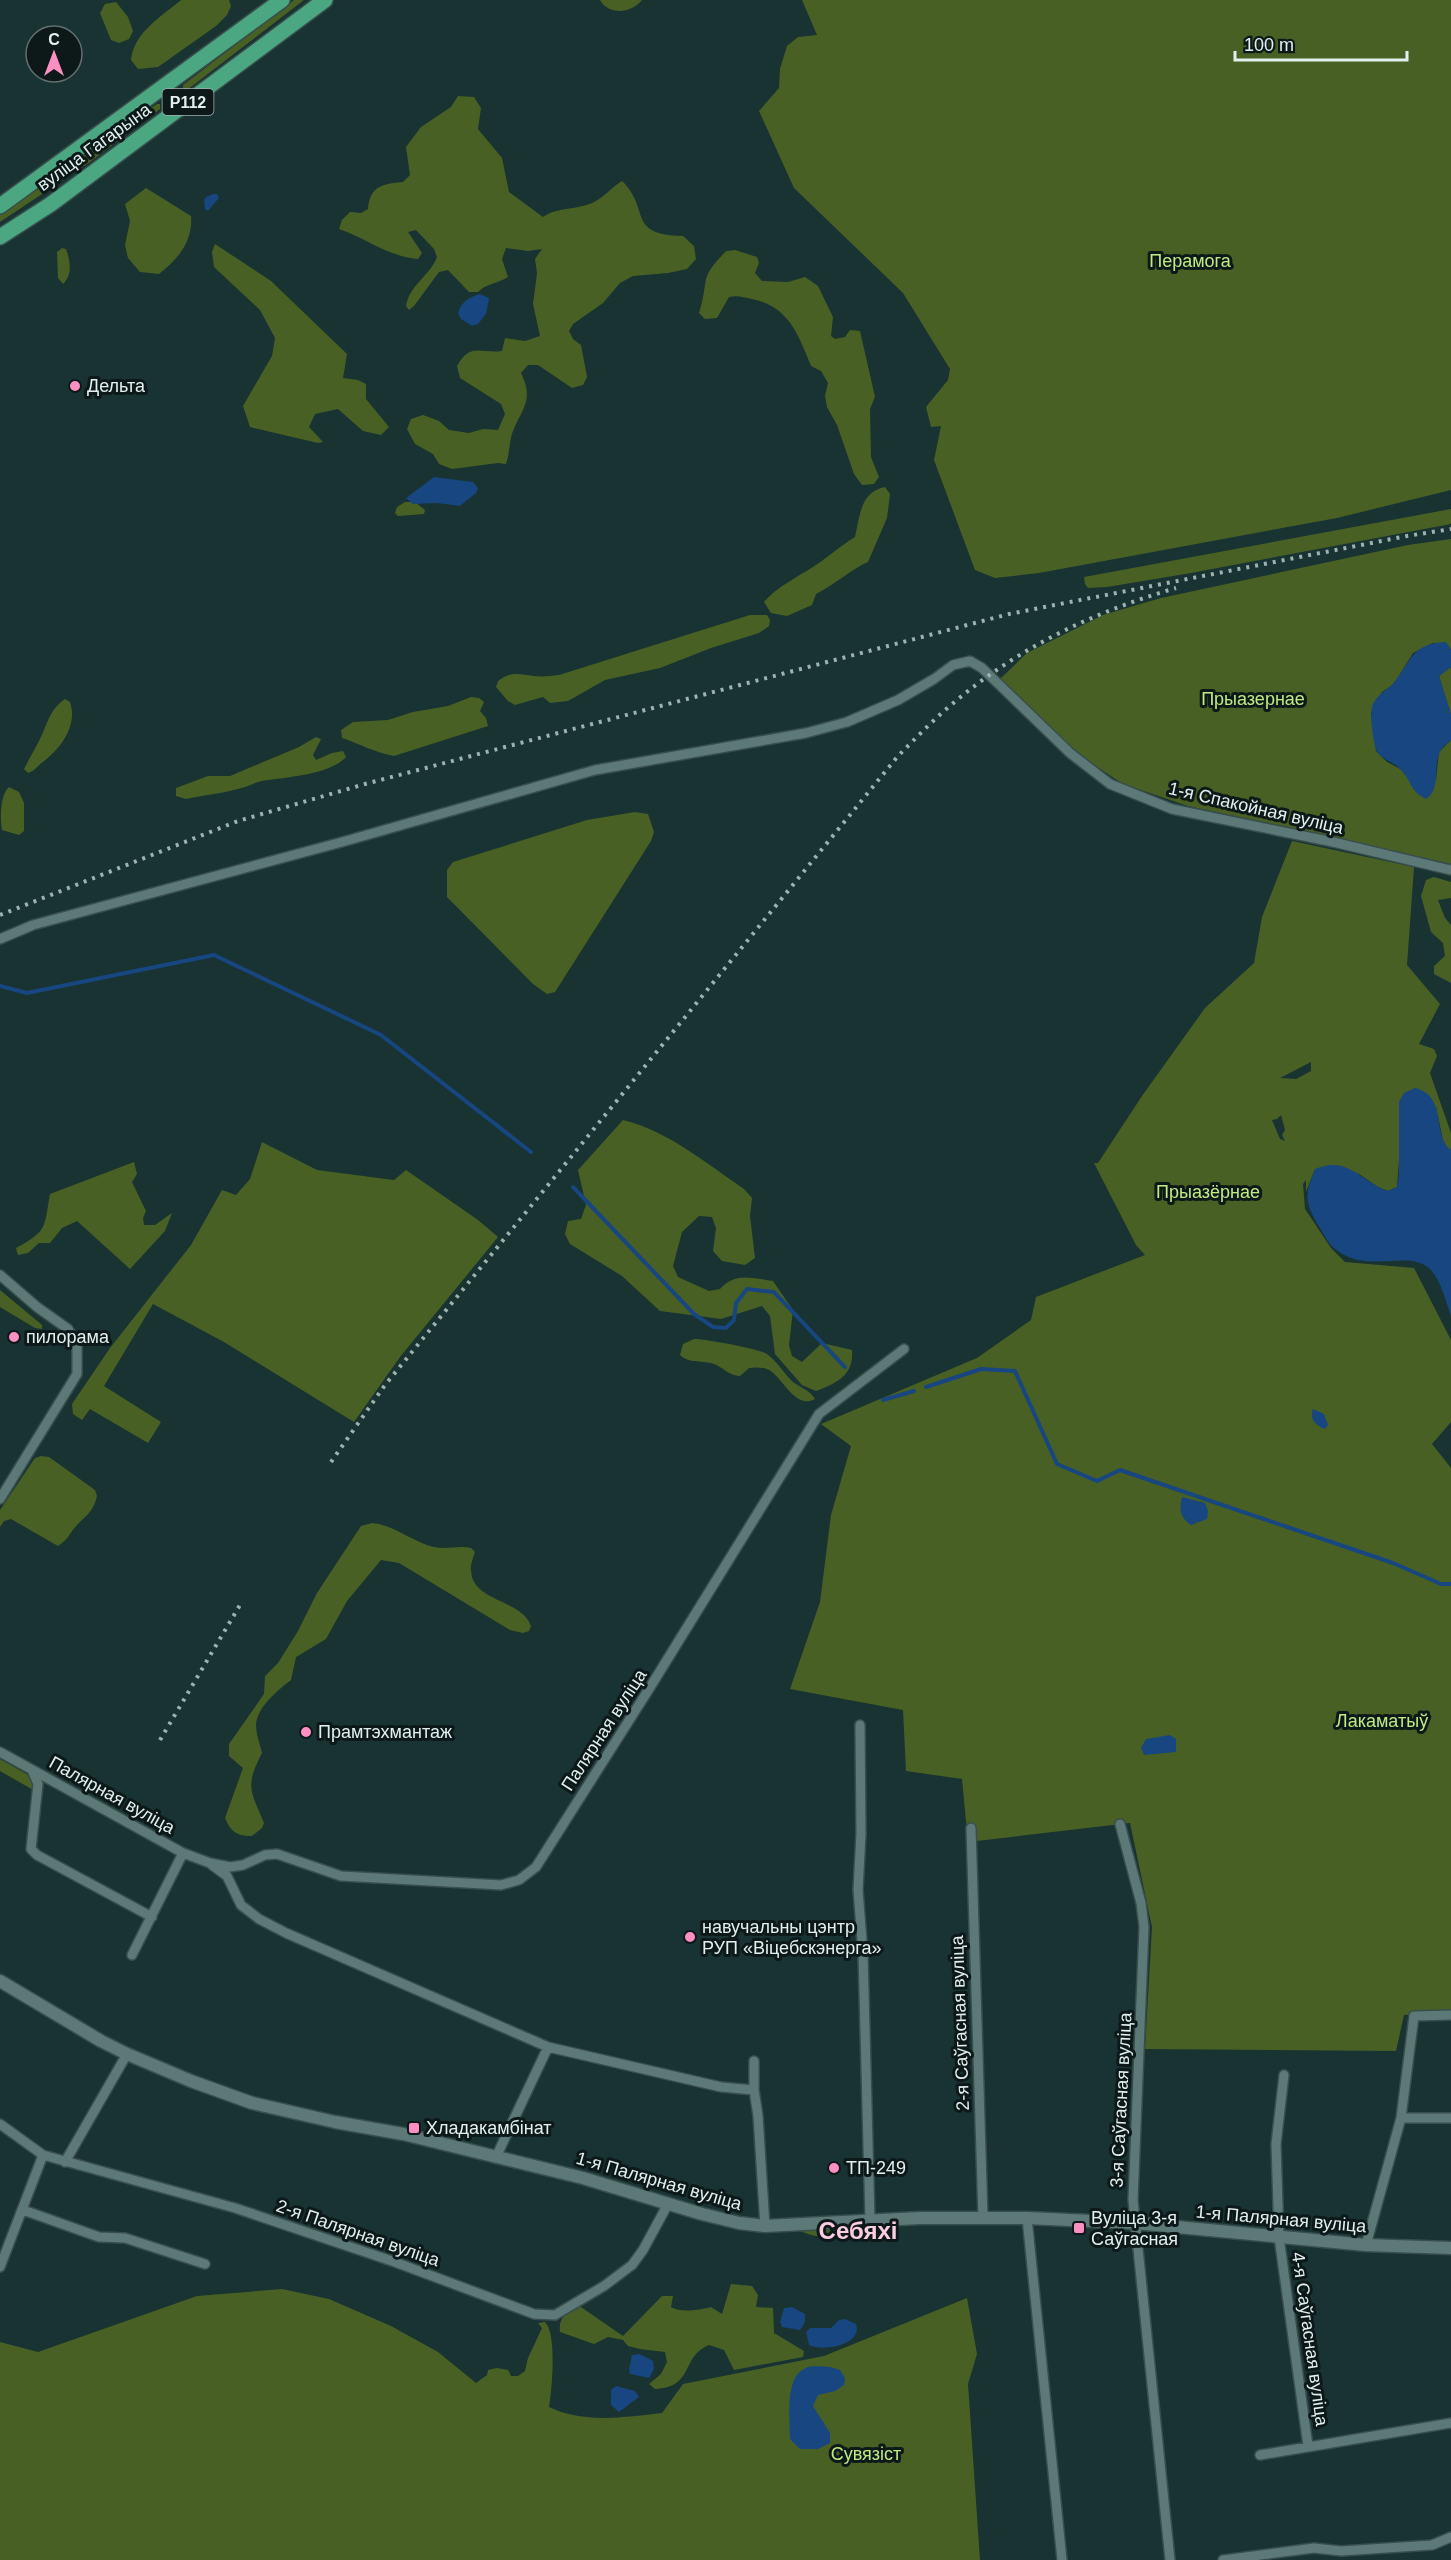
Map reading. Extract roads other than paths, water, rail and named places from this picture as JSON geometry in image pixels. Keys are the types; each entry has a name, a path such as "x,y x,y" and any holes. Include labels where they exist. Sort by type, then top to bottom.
{"main road":[{"name":"вуліца Гагарына","path":"0,206 282,0"},
{"name":"вуліца Гагарына","path":"0,237 51,204 325,0"},
{"path":"179,77 175,84 179,95 186,99 195,97"},
{"path":"150,98 158,98 165,102 168,110 166,119"}],"street":[{"name":"1-я Спакойная вуліца","path":"0,939 33,925 342,842 595,770 806,733 847,722 898,700 934,680 953,665 970,661 982,668 1070,753 1110,784 1172,808 1451,870"},
{"path":"0,1275 37,1307 68,1329 77,1345 77,1374 42,1435 0,1499"},
{"name":"Палярная вуліца","path":"0,1752 183,1853 210,1863 230,1867 243,1865 265,1855 277,1854 341,1876 501,1885 519,1881 529,1874 656,1679 819,1414 904,1348"},
{"path":"860,1725 861,1834 858,1890 863,1954 870,2220"},
{"path":"32,1770 38,1784 31,1849 37,1855 152,1917"},
{"name":"3-я Саўгасная вуліца","path":"1120,1824 1141,1903 1145,1946 1133,2200 1170,2560"},
{"name":"2-я Саўгасная вуліца","path":"970,1828 983,2218"},
{"path":"132,1955 183,1853"},
{"name":"Палярная вуліца","path":"210,1863 227,1876 241,1905 259,1919 286,1933 549,2047 721,2087 754,2090"},
{"name":"1-я Палярная вуліца","path":"0,1981 127,2054 252,2103 335,2122 403,2134 583,2178 739,2223 765,2226 870,2220 1027,2218 1135,2223 1366,2245 1451,2248"},
{"path":"1366,2245 1401,2118 1414,2016 1451,2015"},
{"path":"496,2157 549,2047"},
{"path":"65,2162 127,2054"},
{"path":"754,2061 754,2090 758,2116 765,2226"},
{"name":"4-я Саўгасная вуліца","path":"1284,2075 1276,2144 1279,2237 1308,2446"},
{"path":"1401,2118 1451,2118"},
{"name":"2-я Палярная вуліца","path":"0,2124 43,2155 235,2208 392,2261 534,2314 555,2314 604,2286 632,2265 668,2204"},
{"path":"0,2266 43,2155"},
{"path":"23,2210 99,2237 125,2238 205,2264"},
{"path":"1027,2218 1062,2560"},
{"path":"1260,2455 1451,2423"},
{"path":"1223,2560 1314,2548 1341,2551 1432,2545 1451,2537"}],"water":[{"path":"217,194 219,198 208,211 205,209 204,200"},
{"path":"480,294 489,298 486,314 478,324 472,326 461,319 458,313 466,300"},
{"path":"434,477 473,482 478,488 476,493 460,506 437,503 413,504 406,498"},
{"path":"1446,642 1451,650 1451,667 1439,676 1451,715 1451,740 1438,756 1434,789 1426,799 1413,789 1398,767 1378,753 1373,737 1372,708 1375,700 1393,684 1414,654 1426,646"},
{"path":"1415,1088 1425,1092 1432,1099 1442,1135 1451,1150 1451,1316 1440,1285 1430,1269 1421,1263 1410,1261 1360,1260 1347,1256 1329,1243 1308,1204 1309,1185 1315,1169 1327,1166 1345,1167 1388,1191 1397,1187 1399,1102 1404,1093"},
{"path":"1313,1409 1324,1414 1328,1425 1325,1429 1314,1422"},
{"path":"1182,1497 1205,1503 1208,1511 1207,1519 1191,1525 1187,1522 1181,1513"},
{"path":"1170,1735 1176,1739 1176,1752 1144,1755 1141,1748 1146,1739"},
{"path":"792,2307 805,2314 805,2322 800,2330 782,2327 780,2322 784,2308"},
{"path":"845,2319 856,2324 857,2331 848,2342 823,2348 809,2345 806,2332 810,2328 831,2328 839,2320"},
{"path":"640,2354 653,2361 654,2369 649,2378 630,2374 632,2355"},
{"path":"808,2367 830,2367 840,2370 845,2378 844,2385 835,2391 818,2395 813,2406 830,2433 830,2443 818,2449 800,2449 790,2439 789,2411 794,2380"},
{"path":"616,2386 635,2391 639,2397 619,2412 611,2405 611,2390"}],"waterway":[{"path":"0,986 27,993 214,955 381,1035 531,1152"},
{"path":"573,1187 694,1314 713,1327 726,1328 734,1320 736,1303 747,1289 774,1292 845,1367"},
{"path":"926,1387 981,1369 1015,1371 1057,1464 1097,1481 1120,1470 1393,1563 1441,1584 1451,1584"},
{"path":"883,1400 914,1391"}],"railway":[{"path":"0,915 238,821 365,784 1009,614 1451,529"},
{"path":"331,1462 385,1385 898,756 951,705 977,684 1030,649 1085,621 1176,588"},
{"path":"160,1740 240,1605"}],"place":[{"name":"Дельта","path":"75,386"},
{"name":"пилорама","path":"14,1337"},
{"name":"Прамтэхмантаж","path":"306,1732"},
{"name":"навучальны цэнтр РУП «Віцебскэнерга»","path":"690,1937"},
{"name":"Хладакамбінат","path":"414,2128"},
{"name":"ТП-249","path":"834,2168"},
{"name":"Вуліца 3-я Саўгасная","path":"1079,2228"}],"district":[{"name":"Себяхі","path":"858,2231"}],"park label":[{"name":"Перамога","path":"1190,261"},
{"name":"Прыазернае","path":"1253,699"},
{"name":"Прыазёрнае","path":"1208,1192"},
{"name":"Лакаматыў","path":"1382,1721"},
{"name":"Сувязіст","path":"866,2454"}]}
